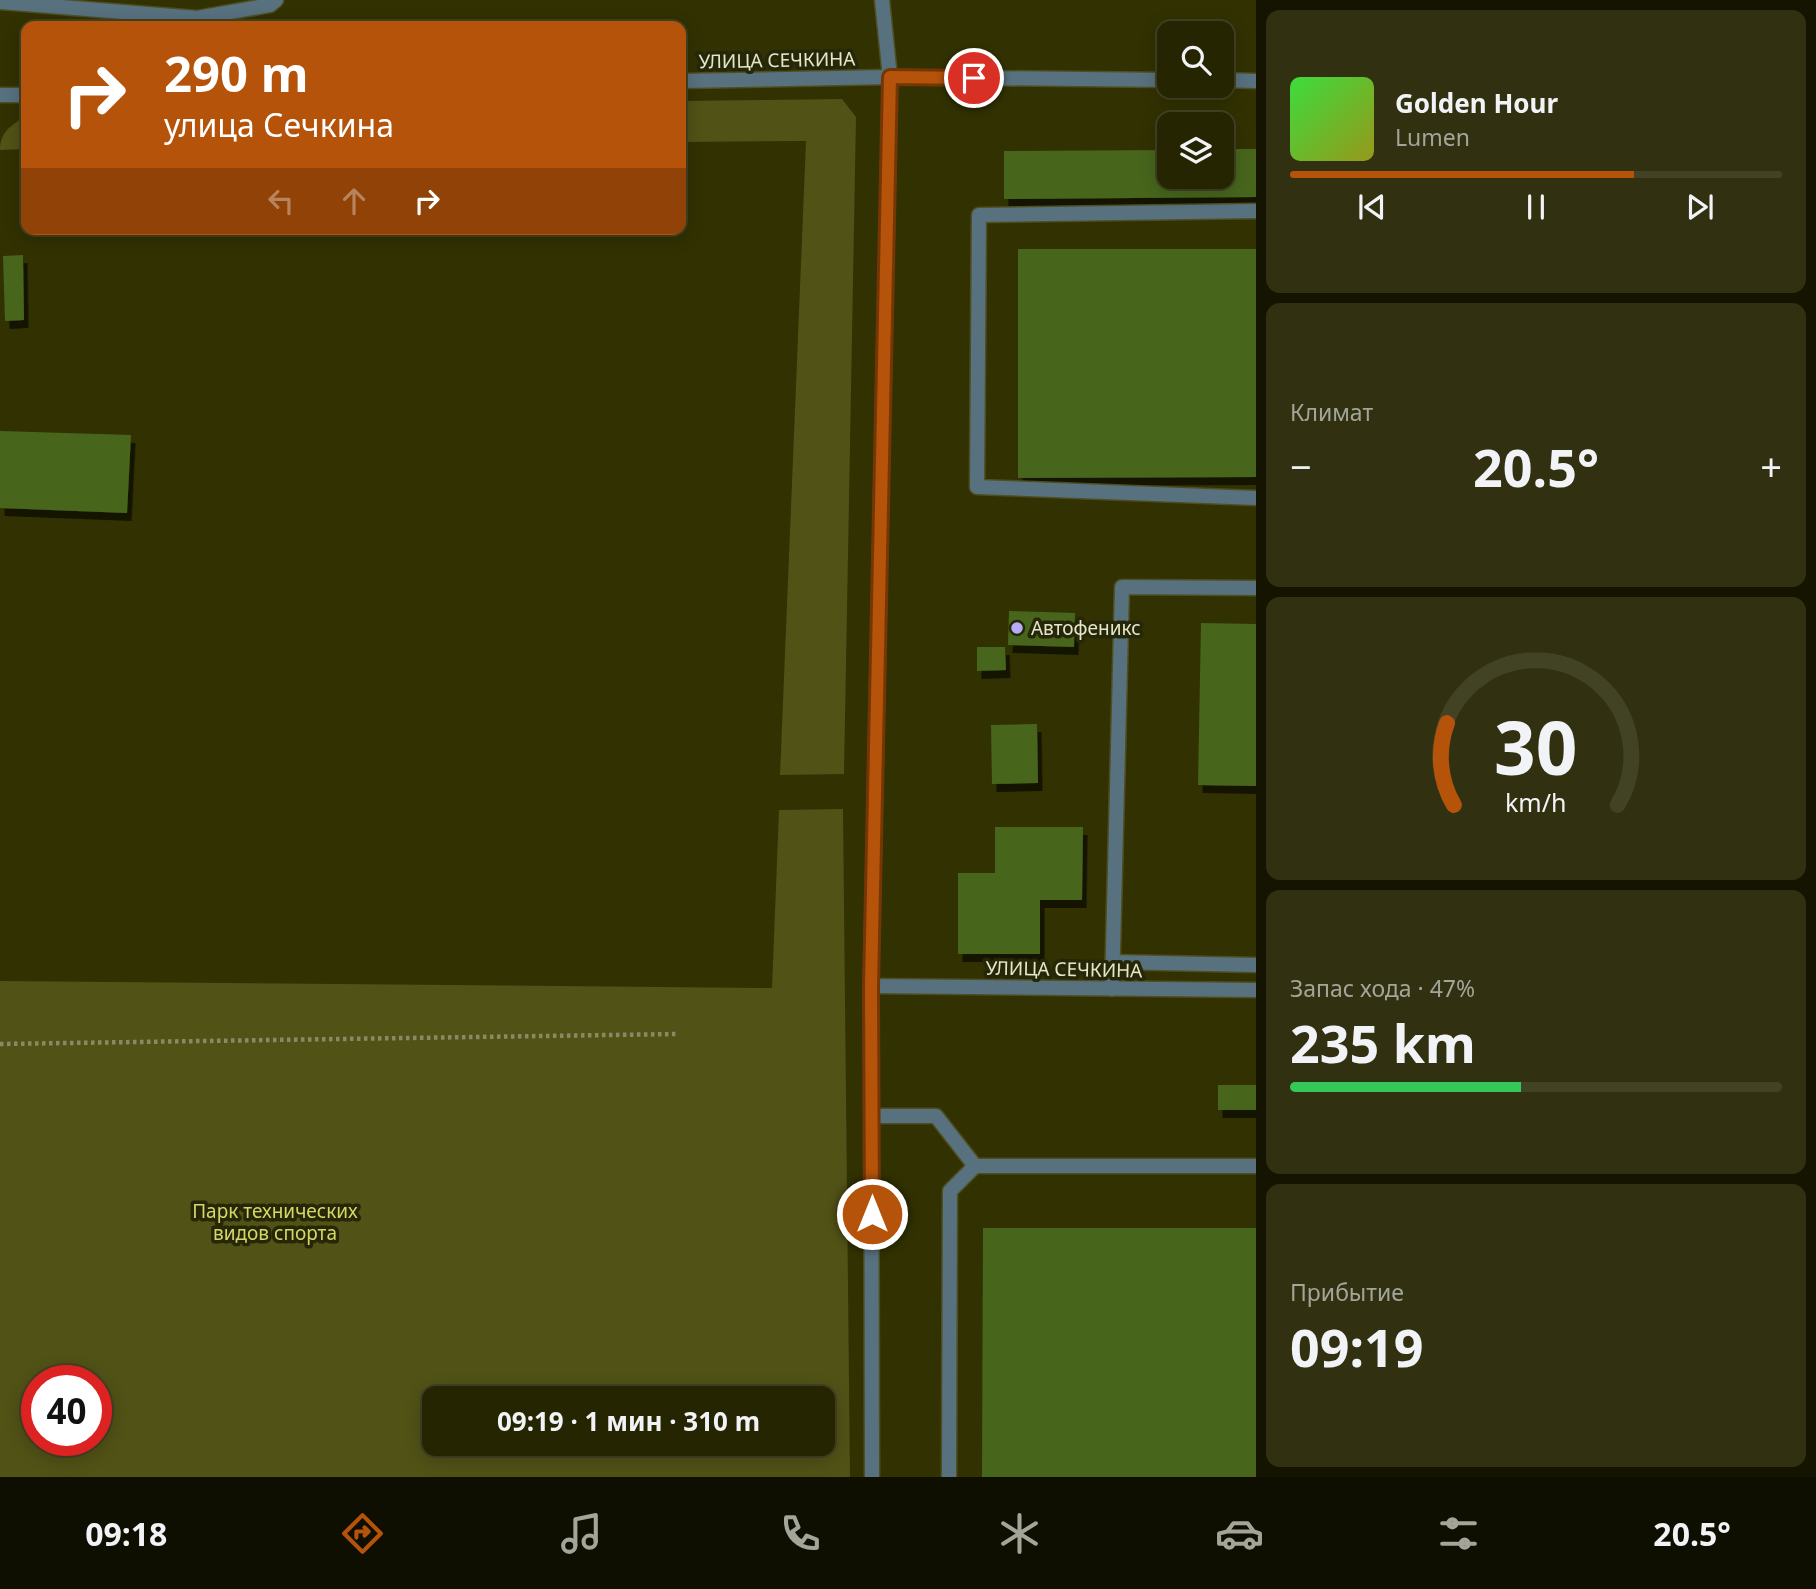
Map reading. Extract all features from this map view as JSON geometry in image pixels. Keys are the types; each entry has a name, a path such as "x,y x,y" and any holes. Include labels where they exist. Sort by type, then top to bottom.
{"street":[{"path":"0,2 197,18 270,5 276,0"},
{"path":"872,1477 871,986 890,77 882,0"},
{"name":"УЛИЦА СЕЧКИНА","path":"686,81 890,77 1157,80"},
{"path":"1234,80 1256,80"},
{"path":"0,95 21,95"},
{"path":"1256,211 979,215 977,487 1256,498"},
{"path":"1112,989 1122,587 1256,589"},
{"path":"1112,962 1256,965"},
{"name":"УЛИЦА СЕЧКИНА","path":"871,986 1256,990"},
{"path":"872,1116 936,1116 975,1166"},
{"path":"949,1477 950,1191 975,1166 1256,1166"}],"path":[{"path":"0,1044 677,1034"}],"green space":[{"path":"842,99 856,117 844,774 780,775 806,141 686,142 686,101"},
{"path":"21,120 21,149 0,150 2,138"},
{"name":"Парк технических видов спорта","path":"843,809 850,1477 0,1477 0,981 772,988 779,810"}],"building":[{"path":"1234,149 1256,149 1256,197 1004,199 1004,151 1157,150 1157,189 1234,189"},
{"path":"1018,249 1256,249 1256,477 1018,478"},
{"path":"23,255 24,320 5,321 3,256"},
{"path":"0,431 131,435 127,513 0,508"},
{"path":"1009,611 1075,613 1074,647 1008,645"},
{"path":"1201,623 1256,624 1256,786 1198,785"},
{"path":"977,647 1005,647 1006,670 977,671"},
{"path":"1037,724 1038,783 992,784 991,725"},
{"path":"995,827 1083,827 1082,900 1040,900 1040,954 958,954 958,873 995,873"},
{"path":"1218,1085 1256,1085 1256,1110 1218,1110"},
{"path":"983,1228 1256,1228 1256,1477 982,1477"}],"place":[{"name":"Автофеникс","path":"1017,628"}],"route":[{"path":"872,1214 871,986 890,77 974,78"}]}
